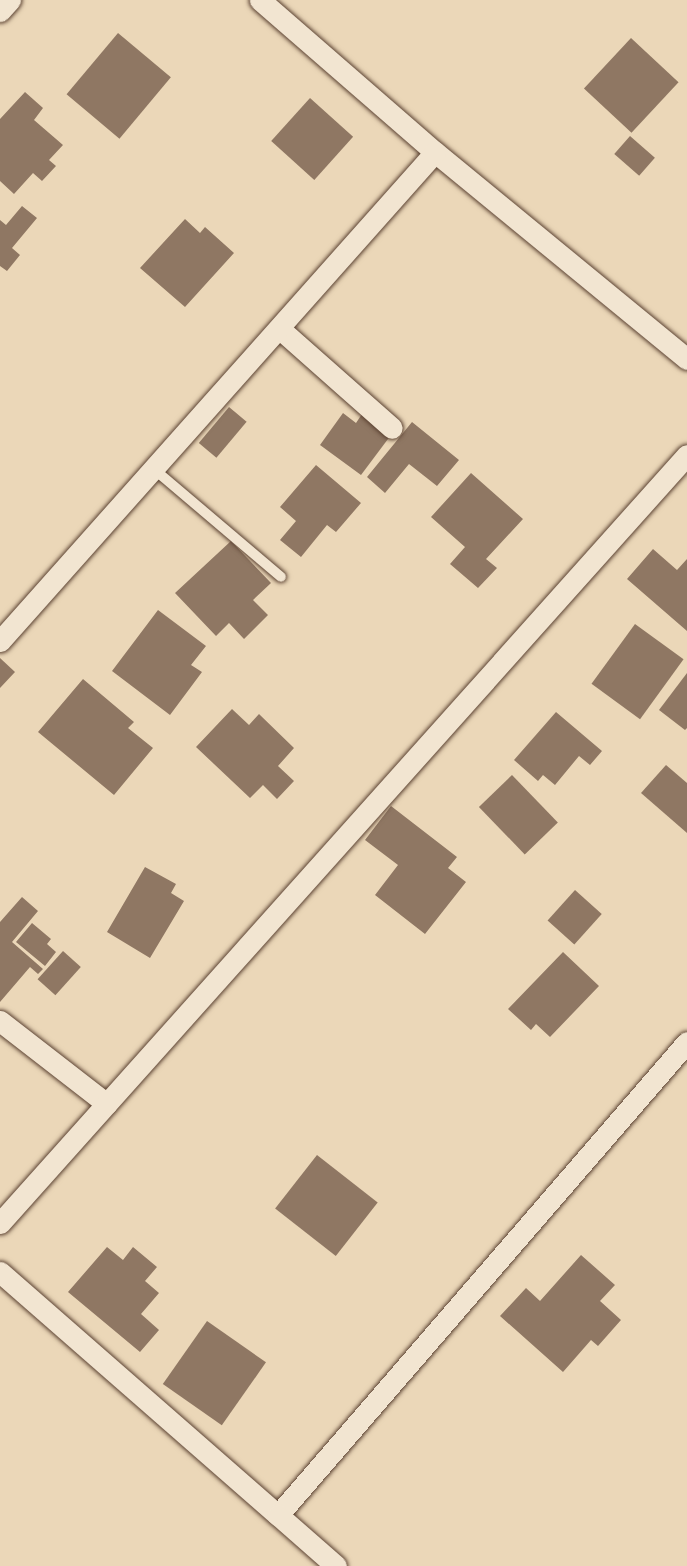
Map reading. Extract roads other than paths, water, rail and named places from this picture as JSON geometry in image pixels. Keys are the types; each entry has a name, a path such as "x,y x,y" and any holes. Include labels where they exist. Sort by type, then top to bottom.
{"street":[{"path":"0,11 10,0"},
{"path":"260,0 435,152 687,359"},
{"path":"0,641 155,470 435,152"},
{"path":"280,329 392,428"},
{"path":"0,1223 687,456"},
{"path":"0,1021 107,1104"},
{"path":"278,1515 687,1042"},
{"path":"0,1272 336,1566"}],"lane":[{"path":"155,470 281,577"}]}
